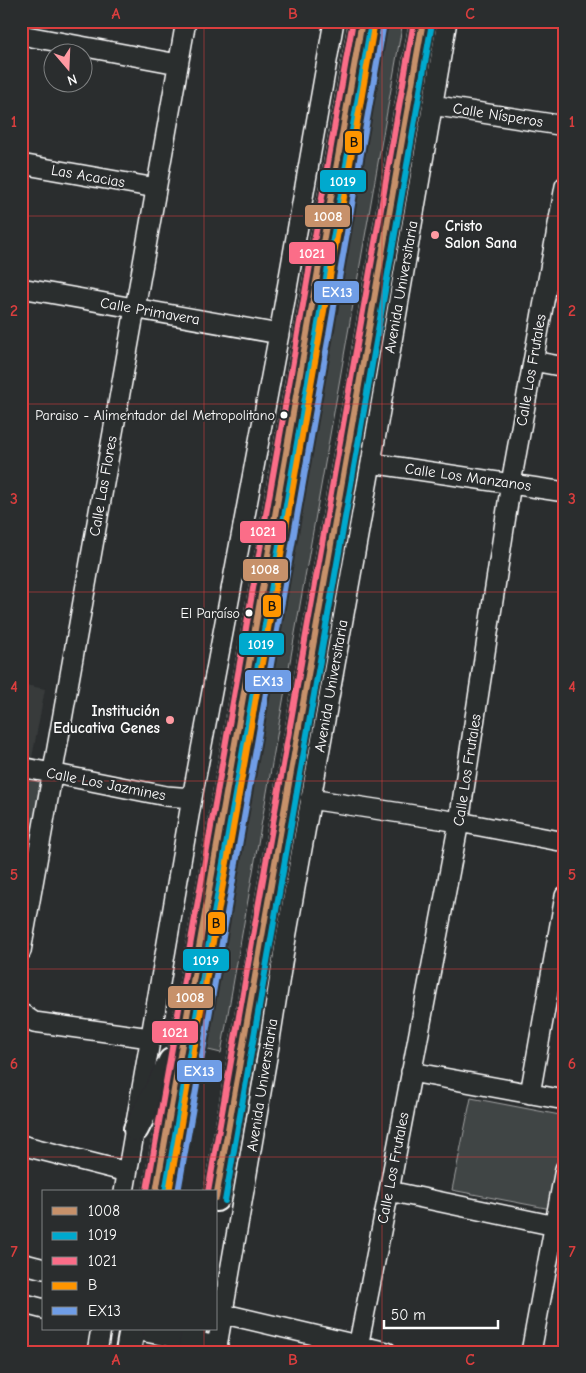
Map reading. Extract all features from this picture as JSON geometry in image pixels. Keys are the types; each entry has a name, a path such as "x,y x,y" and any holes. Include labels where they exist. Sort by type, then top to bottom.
{"main road":[{"path":"156,1190 362,21"},
{"name":"Avenida Universitaria","path":"218,1190 423,21"},
{"path":"136,1129 181,1042"},
{"path":"128,1352 131,1330"}],"street":[{"name":"Calle Las Flores","path":"21,951 186,21"},
{"path":"124,1190 192,798 279,334 334,21"},
{"name":"Avenida Universitaria","path":"217,1349 220,1312 448,21"},
{"path":"21,35 178,64"},
{"name":"Calle Nísperos","path":"432,105 565,126"},
{"name":"Las Acacias","path":"21,164 156,188"},
{"name":"Calle Los Frutales","path":"357,1349 459,822 511,483 533,362 559,250 565,186"},
{"name":"Calle Primavera","path":"21,288 279,334"},
{"path":"533,362 565,367"},
{"name":"Calle Los Manzanos","path":"371,463 565,492"},
{"name":"Calle Los Jazmines","path":"21,767 166,796 192,798"},
{"path":"310,799 459,822 565,842"},
{"path":"530,1094 565,896"},
{"path":"21,1013 34,1022 150,1038"},
{"path":"411,1072 565,1100"},
{"path":"21,1145 127,1172"},
{"path":"531,1352 559,1227 565,1168"},
{"path":"389,1191 559,1227"},
{"path":"21,1263 42,1268"},
{"path":"21,1304 42,1309"},
{"path":"220,1312 357,1349 388,1352"},
{"path":"97,1352 101,1330"},
{"path":"136,1330 192,1341 217,1349"}],"shaded area":[{"path":"380,21 403,21 221,1053 200,1048"},
{"path":"21,684 45,689 32,758 21,756"},
{"path":"21,777 41,781 21,898"},
{"path":"268,928 282,944 271,1007 253,1018"},
{"path":"471,1098 565,1116 565,1137 551,1209 452,1190"}],"transit line":[{"name":"1021","path":"147,1190 353,21"},
{"name":"1008","path":"156,1190 362,21"},
{"name":"B","path":"169,1190 375,21"},
{"name":"1021","path":"208,1190 414,21"},
{"name":"1008","path":"217,1190 423,21"},
{"name":"1019","path":"165,1190 371,23"},
{"name":"EX13","path":"178,1190 384,23"},
{"name":"1019","path":"225,1201 432,23"}],"place":[{"name":"Cristo Salon Sana","path":"435,235"},
{"name":"Paraiso - Alimentador del Metropolitano","path":"284,415"},
{"name":"El Paraíso","path":"249,613"},
{"name":"Institución Educativa Genes","path":"170,720"}]}
